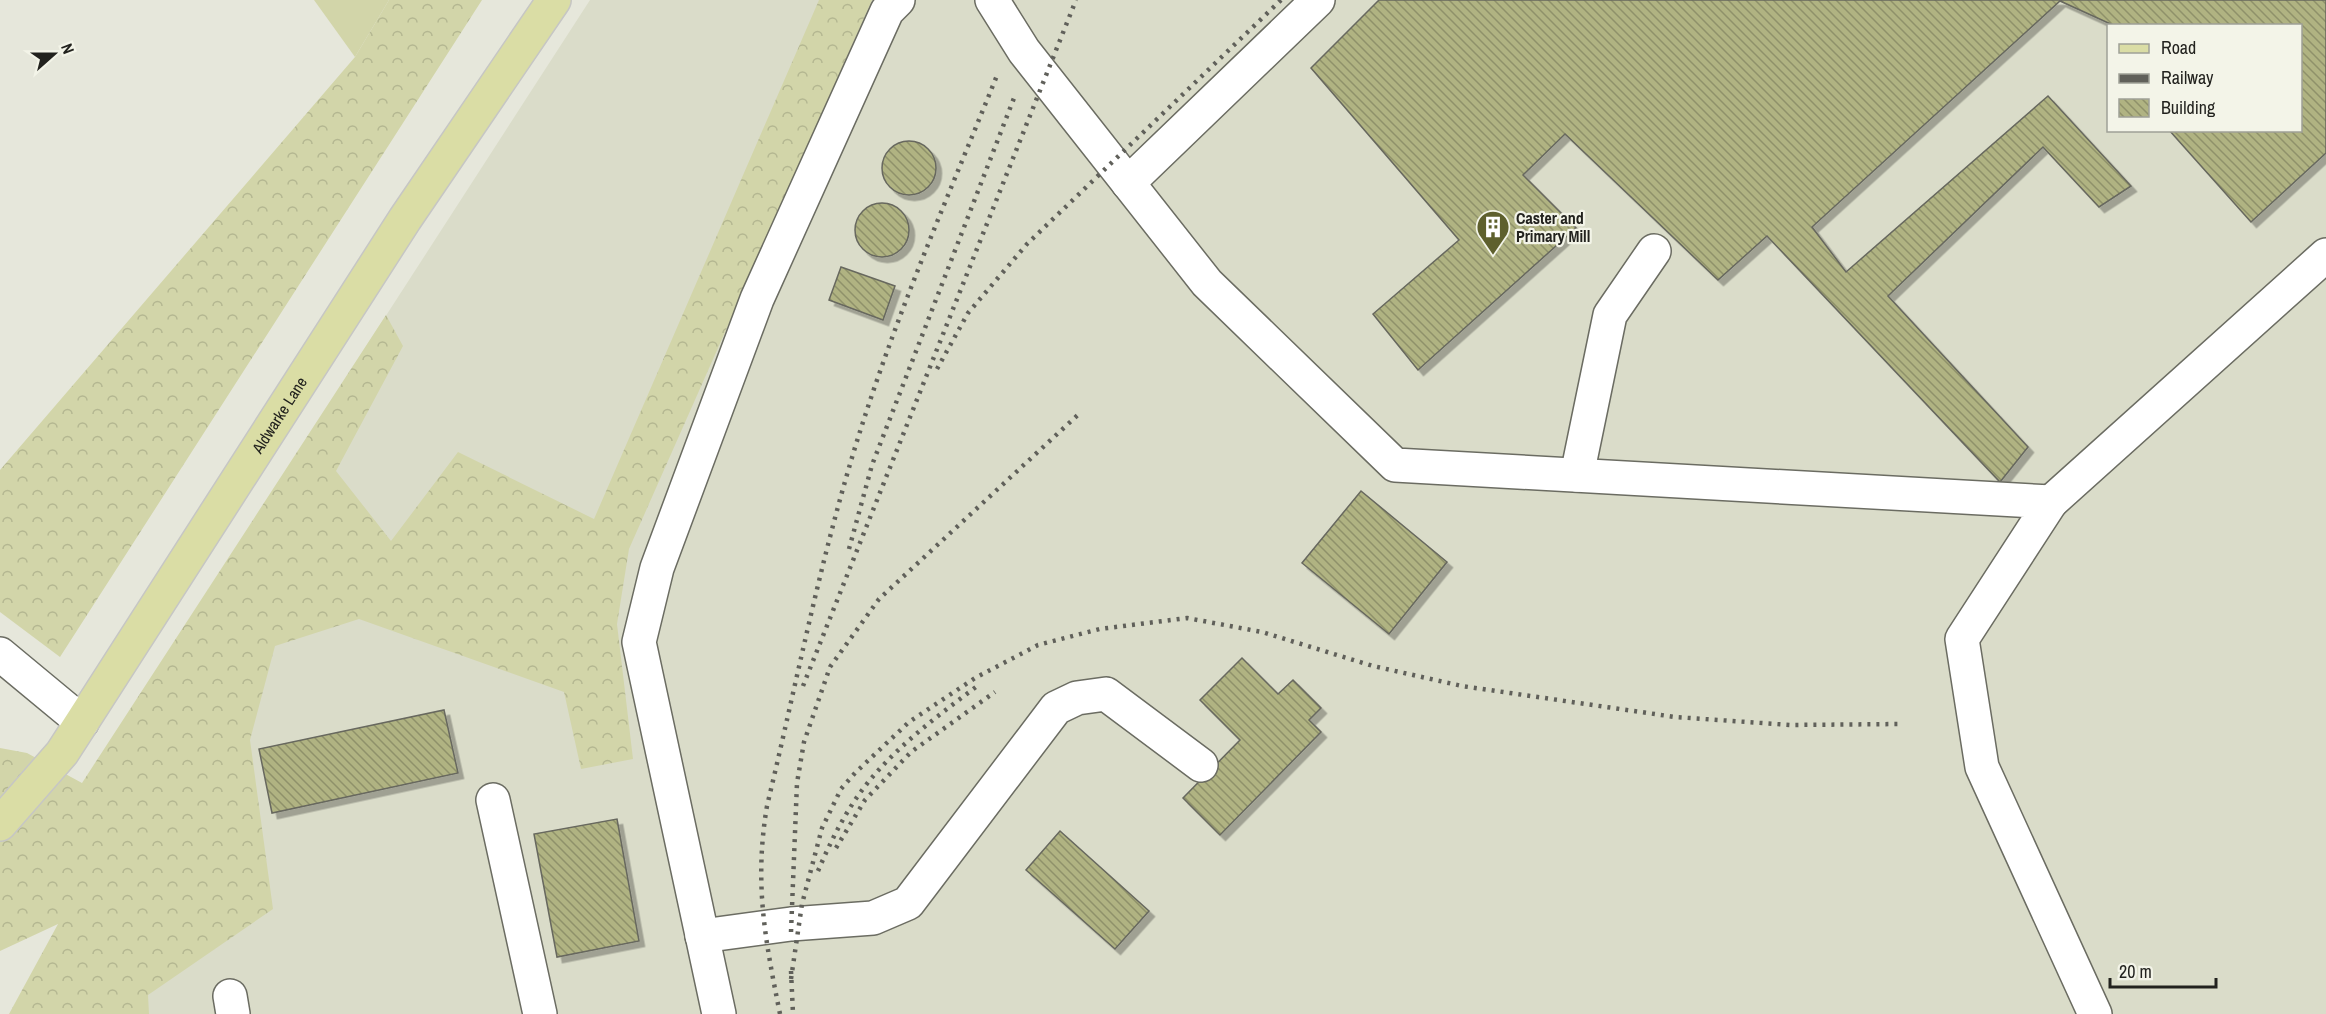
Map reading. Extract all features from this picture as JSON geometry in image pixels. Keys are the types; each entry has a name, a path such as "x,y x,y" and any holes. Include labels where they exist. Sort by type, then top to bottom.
{"main road":[{"name":"Aldwarke Lane","path":"0,824 62,753 405,219 554,0"}],"lane":[{"path":"719,1014 639,642 657,568 757,299 887,11 898,0"},
{"path":"992,0 1024,51 1207,283 1395,465 2051,502"},
{"path":"1128,183 1318,0"},
{"path":"1578,475 1610,315 1654,251"},
{"path":"2094,1014 1982,767 1962,639 2051,502 2326,255"},
{"path":"0,654 9,665 82,722"},
{"path":"702,936 791,924 873,918 908,903 1056,708 1077,698 1106,694 1201,765"},
{"path":"493,800 540,1014"}],"shaded area":[{"path":"590,0 2326,0 2326,1014 99,1014 177,639"}],"green space":[{"path":"314,0 389,0 355,57"},
{"path":"389,0 482,0 60,657 0,612 0,470 355,57"},
{"path":"819,0 872,0 629,549 617,624 633,759 581,769 564,692 359,619 275,646 250,740 273,909 148,995 149,1014 9,1014 58,924 0,951 0,748 27,753 82,783 386,315 403,346 336,471 391,541 458,452 594,519"}],"building":[{"name":"Caster and Primary Mill","path":"1379,0 2326,0 2326,153 2251,222 2171,132 2302,132 2302,24 2111,24 2060,1 1812,227 1846,272 2048,96 2131,186 2099,207 2043,147 1888,296 2028,447 2000,482 1767,236 1718,280 1565,134 1523,175 1576,228 1418,370 1373,314 1459,240 1311,68"},
{"path":"904,141 914,141 924,145 932,153 936,168 932,183 924,191 914,195 904,195 894,191 886,183 882,173 882,163 886,153 894,145"},
{"path":"877,203 887,203 897,207 905,215 909,230 905,245 897,253 887,257 877,257 867,253 859,245 855,235 855,225 859,215 867,207"},
{"path":"841,267 895,286 883,320 829,300"},
{"path":"1361,491 1447,562 1389,634 1302,563"},
{"path":"1242,658 1278,694 1293,680 1321,708 1309,720 1321,732 1220,835 1183,798 1240,740 1200,700"},
{"path":"444,710 458,773 272,813 259,749"},
{"path":"617,819 639,941 557,957 534,834"},
{"path":"1060,831 1149,911 1115,949 1026,870"}],"railway":[{"path":"803,686 1076,0"},
{"path":"937,369 968,313 1027,244 1281,0"},
{"path":"780,1014 763,911 761,886 763,834 767,806 812,611 849,467 894,331 998,73"},
{"path":"849,549 872,465 1014,98"},
{"path":"791,932 797,783 804,742 830,667 879,599 1081,412"},
{"path":"791,979 802,904 822,828 841,789 855,773 909,722 975,678 1038,645 1100,629 1187,618 1262,632 1373,666 1462,686 1675,717 1790,725 1902,724"},
{"path":"818,871 843,820 876,773 913,737 980,684"},
{"path":"836,848 865,800 911,752 995,692"},
{"path":"791,971 793,1014"}],"place":[{"name":"Caster and Primary Mill","path":"1493,256"}]}
